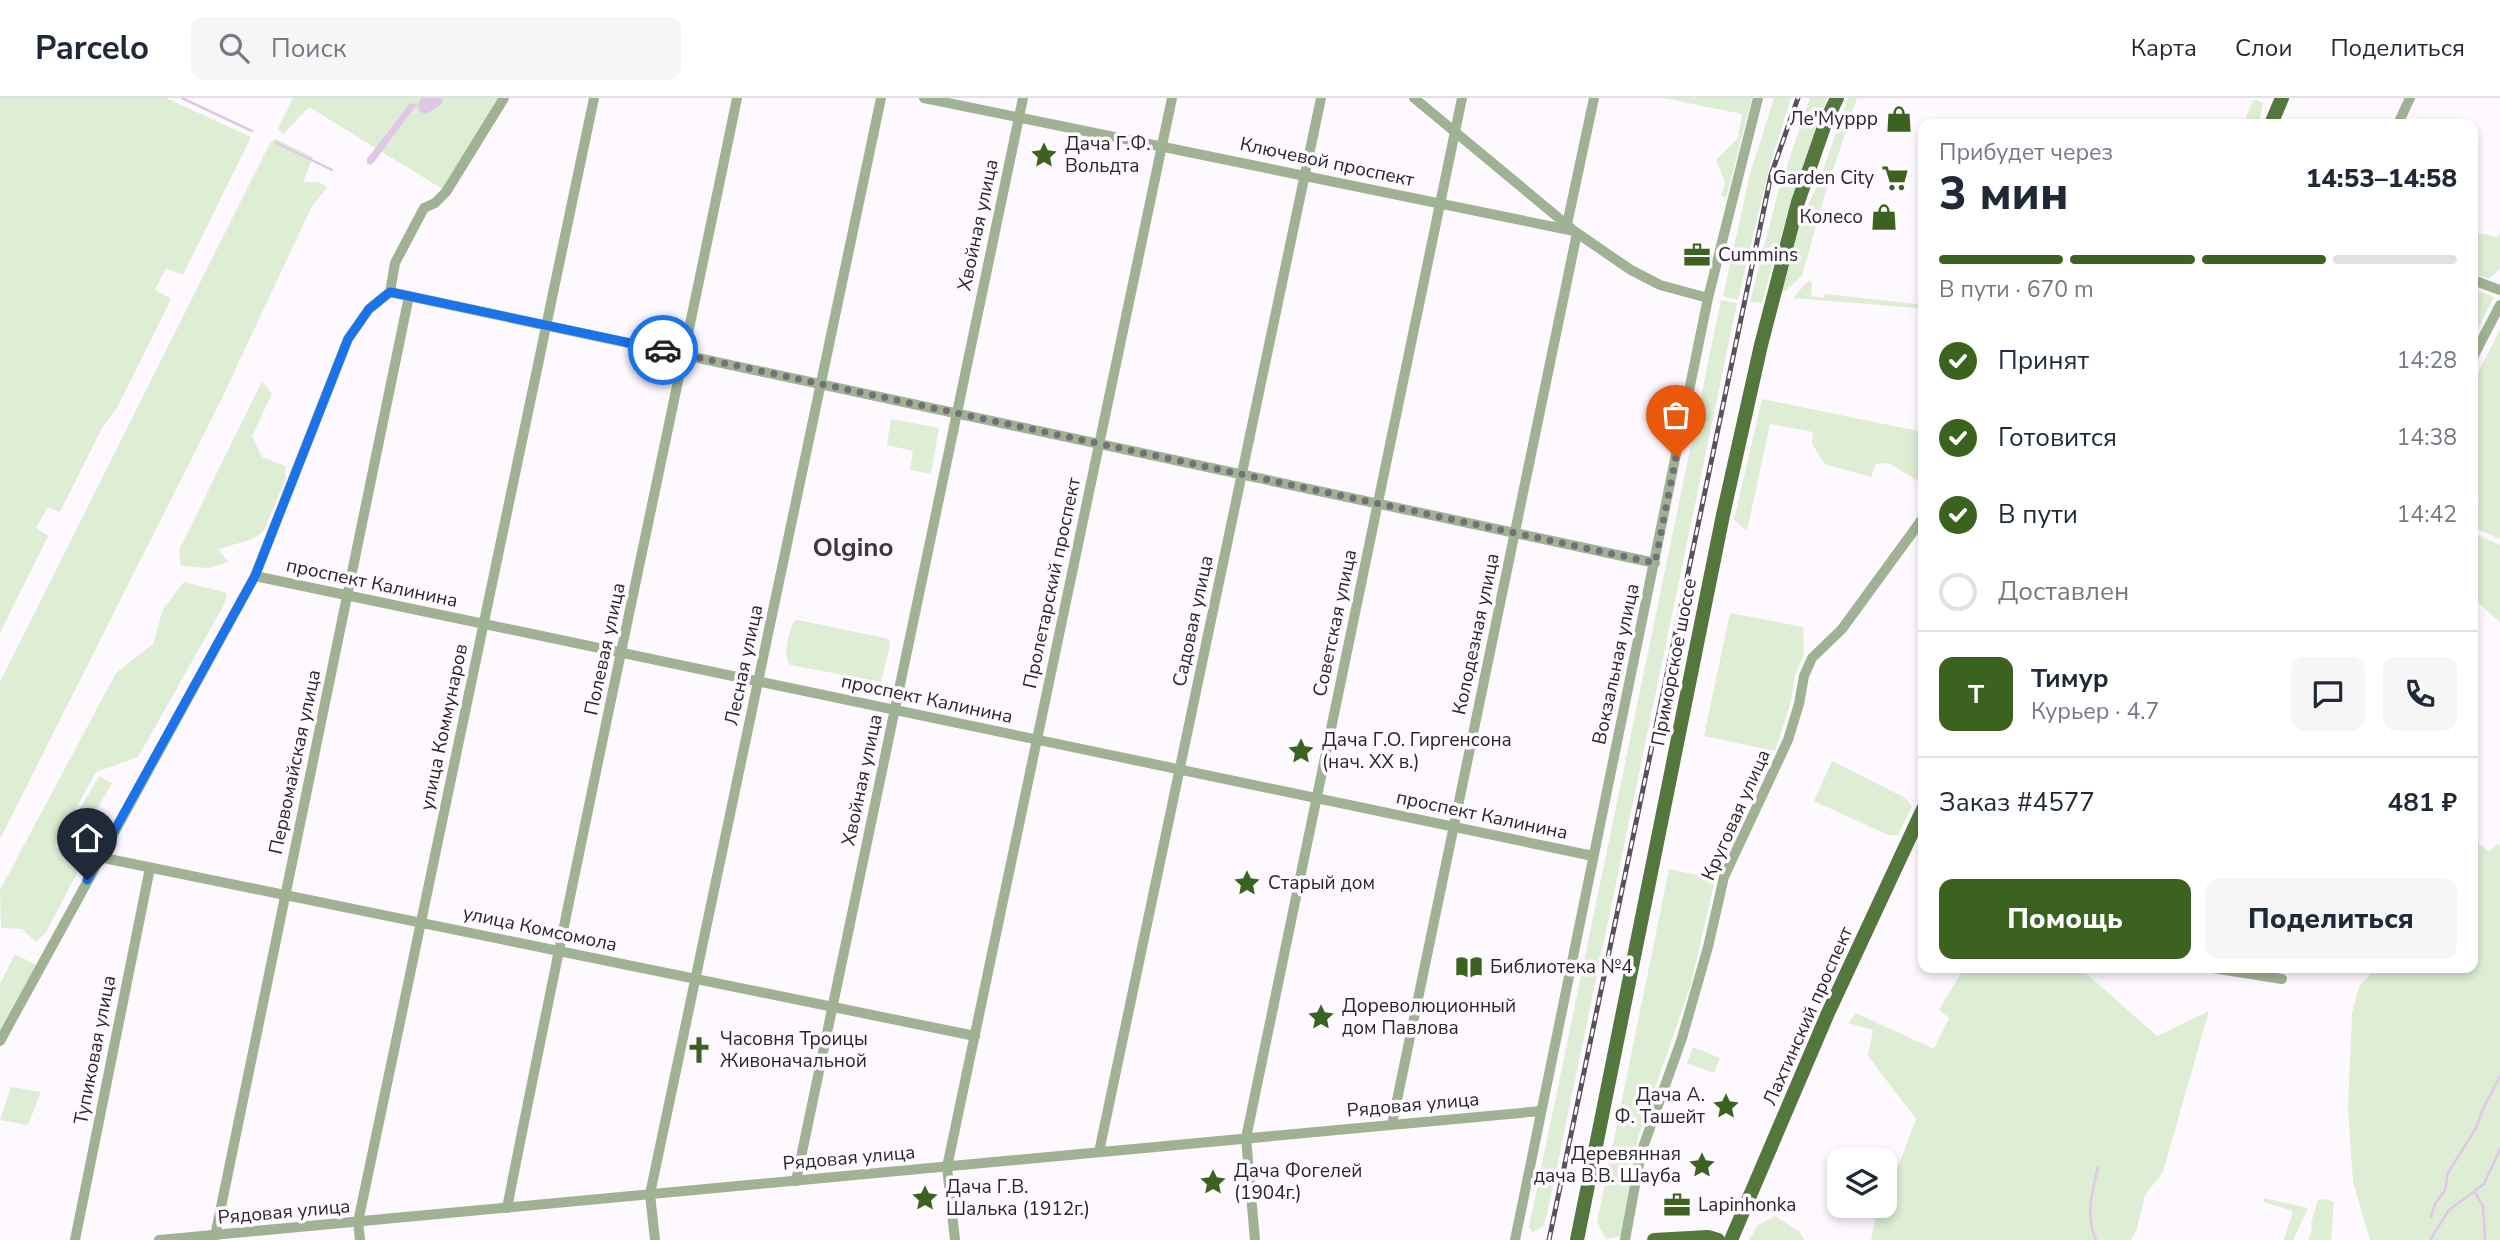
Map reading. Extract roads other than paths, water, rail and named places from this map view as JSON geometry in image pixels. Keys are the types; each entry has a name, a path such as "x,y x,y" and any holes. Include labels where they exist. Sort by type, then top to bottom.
{"main road":[{"name":"Приморское шоссе","path":"1577,1240 1728,494 1761,345 1798,202 1837,98"},
{"path":"2273,119 2282,98"},
{"name":"Лахтинский проспект","path":"1731,1240 1828,1013 1918,820"},
{"path":"1654,1240 1708,1237 1718,1240"}],"street":[{"path":"0,1041 255,576 348,339 369,309 390,292 395,263 424,208 435,203 446,192 505,98"},
{"name":"улица Коммунаров","path":"360,1240 358,1222 594,98"},
{"name":"Полевая улица","path":"507,1208 557,951 737,98"},
{"name":"Лесная улица","path":"655,1240 650,1194 881,98"},
{"name":"Ключевой проспект","path":"924,98 1571,229 1631,270 1660,285 1708,298"},
{"name":"Хвойная улица","path":"796,1181 1023,98"},
{"name":"Пролетарский проспект","path":"955,1240 947,1167 1172,98"},
{"name":"Садовая улица","path":"1099,1152 1321,98"},
{"path":"1414,98 1571,229"},
{"name":"Советская улица","path":"1255,1240 1245,1138 1462,98"},
{"name":"Колодезная улица","path":"1392,1124 1515,533 1594,98"},
{"name":"Вокзальная улица","path":"1516,1240 1708,298 1758,98"},
{"path":"2400,119 2410,98"},
{"path":"2478,281 2499,287"},
{"path":"390,292 1655,563"},
{"name":"Первомайская улица","path":"215,1236 409,296"},
{"path":"2478,347 2500,305"},
{"name":"Круговая улица","path":"1625,1240 1642,1153 1682,1038 1724,877 1788,740 1804,676 1812,658 1842,629 1918,525"},
{"name":"проспект Калинина","path":"255,576 1593,856"},
{"name":"улица Комсомола","path":"99,857 975,1036"},
{"name":"Тупиковая улица","path":"75,1240 150,868"},
{"path":"2244,973 2282,979"},
{"name":"Рядовая улица","path":"159,1240 1541,1111"}],"waterway":[{"path":"182,98 252,131"},
{"path":"275,142 332,170"},
{"path":"2431,1217 2435,1204 2445,1190 2448,1173 2476,1128 2500,1076"},
{"path":"2430,1240 2449,1210 2484,1184 2500,1149"},
{"path":"2096,1240 2090,1212 2098,1167"},
{"path":"2474,1191 2483,1206 2485,1240"}],"railway":[{"path":"1549,1240 1771,175 1798,98"}],"place":[{"name":"Ле'Муррр","path":"1899,119"},
{"name":"Дача Г.Ф. Вольдта","path":"1044,155"},
{"name":"Garden City","path":"1895,178"},
{"name":"Колесо","path":"1884,217"},
{"name":"Cummins","path":"1697,255"},
{"name":"Дача Г.О. Гиргенсона (нач. XX в.)","path":"1301,751"},
{"name":"Старый дом","path":"1247,883"},
{"name":"Библиотека №4","path":"1469,967"},
{"name":"Дореволюционный дом Павлова","path":"1321,1017"},
{"name":"Часовня Троицы Живоначальной","path":"699,1050"},
{"name":"Дача А. Ф. Ташейт","path":"1726,1106"},
{"name":"Деревянная дача В.В. Шауба","path":"1702,1165"},
{"name":"Дача Фогелей (1904г.)","path":"1213,1182"},
{"name":"Дача Г.В. Шалька (1912г.)","path":"925,1198"},
{"name":"Lapinhonka","path":"1677,1205"}],"district":[{"name":"Olgino","path":"853,547"}]}
